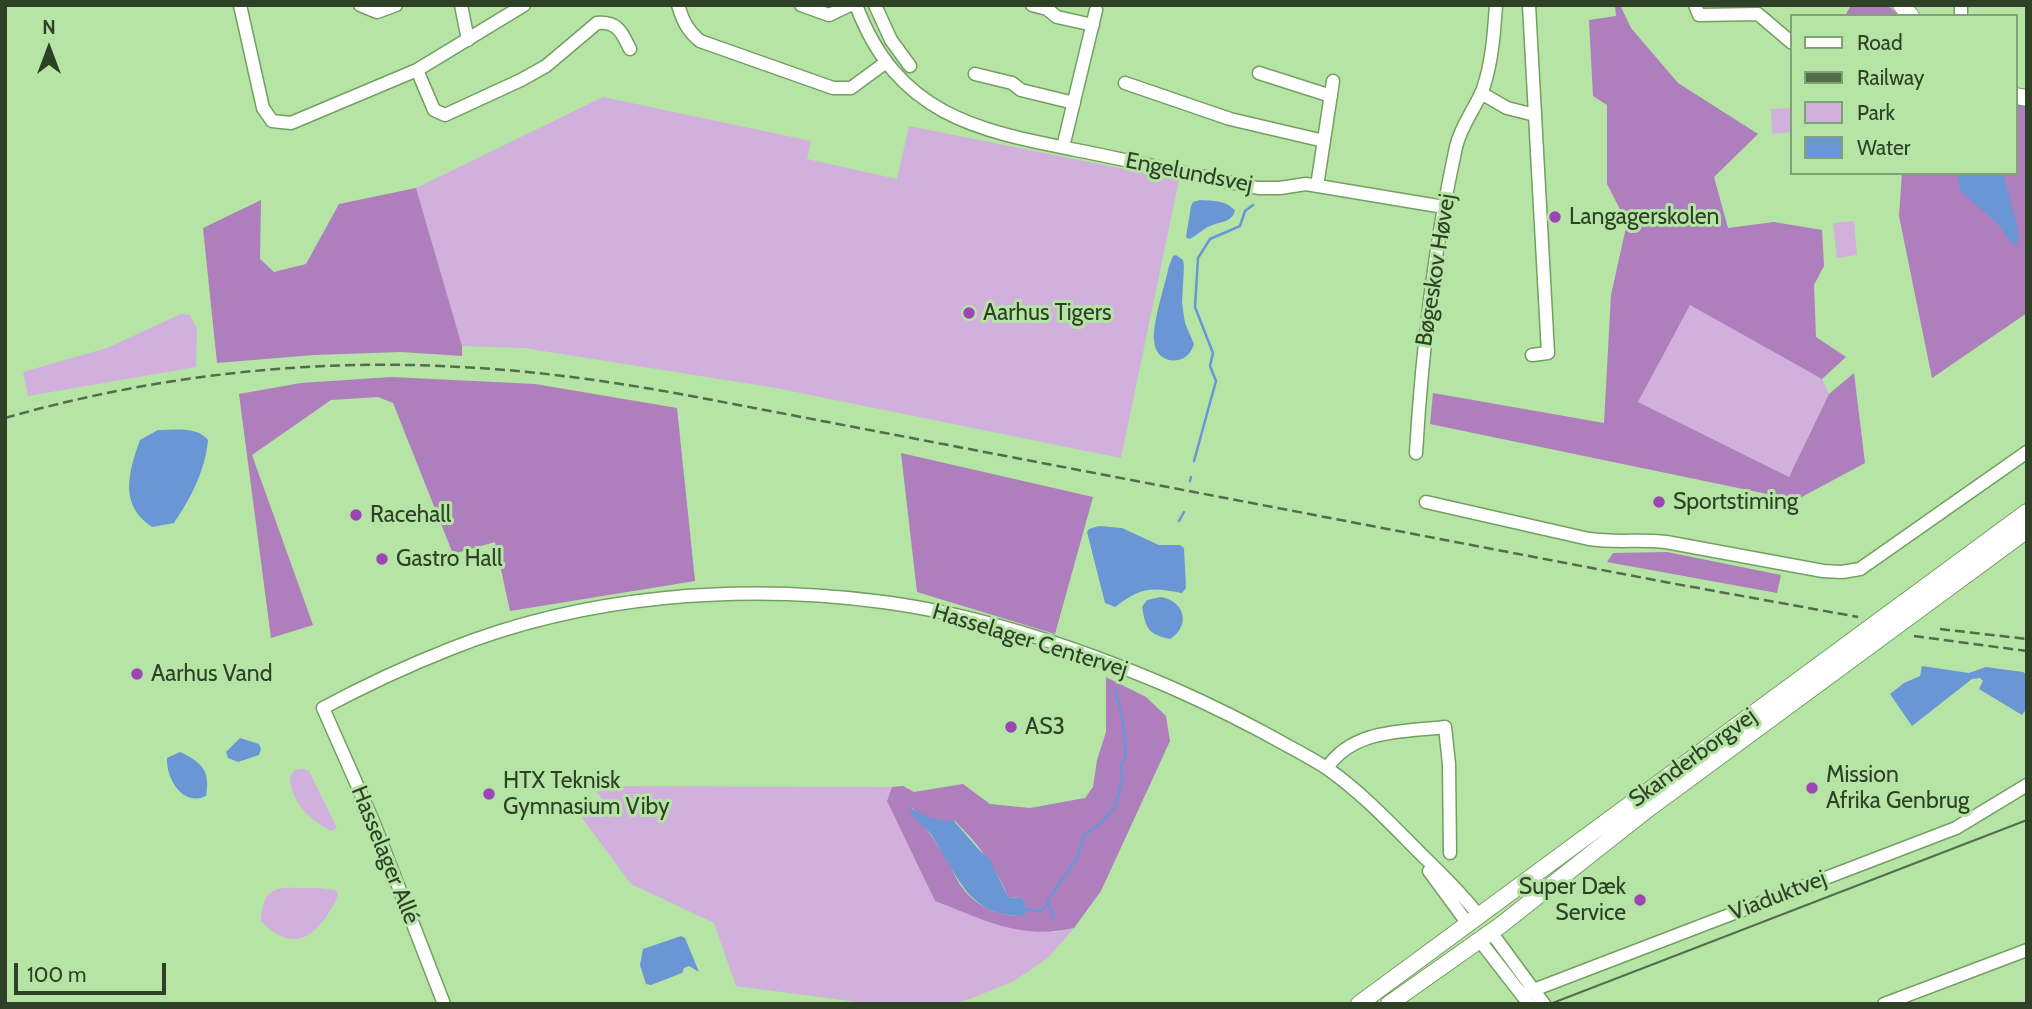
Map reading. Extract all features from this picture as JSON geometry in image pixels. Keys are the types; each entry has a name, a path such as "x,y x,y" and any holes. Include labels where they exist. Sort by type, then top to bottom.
{"main road":[{"name":"Skanderborgvej","path":"1480,928 1568,850 2027,512"},
{"name":"Skanderborgvej","path":"1359,1004 1480,928 1648,809 2027,530"},
{"path":"1387,1004 1480,928"}],"street":[{"path":"240,5 263,107 272,121 291,123 417,70 524,5"},
{"path":"360,5 377,12 396,5"},
{"path":"461,5 468,40"},
{"path":"678,5 689,32 700,41 833,88 851,88 885,63"},
{"path":"801,5 829,15 850,5"},
{"name":"Engelundsvej","path":"856,5 865,29 885,63 929,103 956,118 992,131 1258,188 1307,184 1444,207"},
{"path":"874,5 891,40 910,66"},
{"path":"1032,5 1047,9 1057,17 1093,25"},
{"name":"Bøgeskov Høvej","path":"1416,453 1428,304 1444,207 1457,143 1490,68 1496,5"},
{"path":"1529,5 1548,354 1532,355"},
{"path":"1063,147 1096,10"},
{"path":"1697,10 1758,14 1790,41"},
{"path":"417,70 434,110 445,115 452,114 546,66 597,23 615,25 629,31 630,49"},
{"path":"876,48 891,40"},
{"path":"1259,73 1331,96"},
{"path":"975,74 1012,83 1021,90 1074,103"},
{"path":"1317,186 1333,80"},
{"path":"1125,83 1230,119 1324,141"},
{"path":"1481,93 1507,108 1535,115"},
{"path":"1426,502 1589,539 1611,542 1651,540 1823,571 1842,572 1860,569 2027,452"},
{"name":"Hasselager Centervej","path":"323,708 451,648 538,621 656,599 766,594 823,596 883,602 941,612 1057,644 1129,669 1255,727 1327,768 1374,806 1412,845 1420,859 1480,928 1529,996 1544,1004"},
{"name":"Hasselager Allé","path":"323,708 373,821 444,1004"},
{"path":"1327,768 1341,750 1370,736 1445,727 1449,764 1450,852"},
{"name":"Viaduktvej","path":"1529,996 1956,828 2027,785"},
{"path":"1884,1004 2027,950"}],"green space":[{"path":"603,97 811,141 807,159 897,179 909,126 1179,180 1121,458 776,388 524,348 462,346 416,188"},
{"path":"1790,108 1790,132 1772,134 1771,109"},
{"path":"1854,221 1857,255 1837,258 1833,223"},
{"path":"1690,304 1822,379 1829,394 1789,477 1638,402"},
{"path":"181,314 190,315 197,329 196,367 28,396 23,372 107,348"},
{"path":"295,770 309,771 337,828 331,831 309,816 293,794 290,776"},
{"path":"593,786 892,787 887,801 935,901 1056,932 1074,928 1049,957 1014,981 952,1004 872,1004 736,986 714,923 631,884 582,818 604,802"},
{"path":"285,888 335,890 338,894 321,924 305,937 288,939 279,936 261,921 266,898 271,892"}],"shaded area":[{"path":"1615,5 1620,5 1631,28 1678,83 1758,134 1714,177 1728,228 1774,222 1822,230 1824,266 1814,285 1816,337 1846,357 1822,379 1690,305 1638,402 1789,477 1829,394 1854,373 1865,463 1796,500 1430,424 1433,393 1604,423 1611,295 1627,223 1607,184 1607,105 1593,96 1589,20 1616,16"},
{"path":"1851,5 1888,5 1897,14 1846,14"},
{"path":"2018,104 2027,106 2027,316 2024,315 1932,378 1899,216 1902,175 2018,175"},
{"path":"416,188 462,346 462,356 401,352 314,355 217,363 203,228 261,200 260,259 274,272 306,264 339,204"},
{"path":"391,377 535,384 677,408 695,581 510,611 495,542 453,554 393,403 378,397 331,400 252,455 313,625 271,638 239,394 301,383"},
{"path":"901,453 1093,497 1055,634 917,592"},
{"path":"1667,552 1781,575 1777,593 1607,562 1613,553"},
{"path":"1106,677 1146,697 1166,716 1170,741 1101,891 1074,928 1036,932 1019,930 986,921 935,901 887,801 892,787 903,786 914,792 963,784 990,804 1030,808 1085,798 1093,787 1097,760 1106,732","holes":["911,807 931,819 955,821 986,856 1008,897 1022,898 1026,903 1025,916 996,912 972,898 959,883 943,853"]}],"water":[{"path":"1957,175 2004,175 2018,229 2018,243 2012,244 1997,223 1960,191"},
{"path":"1200,200 1224,203 1235,211 1228,220 1207,227 1189,239 1186,237 1191,206 1193,202"},
{"path":"1176,255 1183,260 1182,303 1185,323 1194,344 1186,357 1173,360 1160,355 1156,349 1154,334 1169,266"},
{"path":"158,430 192,431 208,440 200,473 180,514 174,523 152,527 135,509 129,488 132,464 140,440"},
{"path":"1099,526 1122,528 1159,545 1180,545 1184,548 1186,588 1182,593 1146,590 1115,607 1105,603 1087,532"},
{"path":"1161,597 1175,603 1182,615 1181,628 1170,639 1152,632 1143,614 1142,607 1147,600"},
{"path":"1922,666 1969,673 1986,667 2023,672 2027,675 2027,708 2022,715 1979,689 1983,681 1980,678 1972,679 1912,726 1890,694 1904,683 1920,676"},
{"path":"240,738 259,744 259,755 238,762 228,758 226,752"},
{"path":"180,752 199,763 206,773 206,796 190,798 173,782 167,758"},
{"path":"909,807 930,818 954,821 989,858 1008,897 1022,898 1026,903 1025,916 1006,915 990,910 967,892 932,836"},
{"path":"681,936 685,938 699,972 689,966 684,968 682,973 651,985 646,984 640,965 643,949"}],"waterway":[{"path":"1194,461 1216,381 1210,366 1213,353 1195,307 1198,258 1210,239 1240,226 1245,211 1253,205"},
{"path":"1190,481 1191,477"},
{"path":"1179,521 1184,512"},
{"path":"1024,910 1041,911 1077,858 1084,836 1115,807 1122,781 1121,765 1126,756 1122,715 1115,691"},
{"path":"1048,904 1053,913 1052,919"}],"tram line":[{"path":"1550,1004 2027,820"}],"railway":[{"path":"5,418 117,391 231,373 289,368 404,365 552,375 702,398 1858,617"},
{"path":"1940,629 2027,639"},
{"path":"1914,636 2027,651"}],"place":[{"name":"Langagerskolen","path":"1555,217"},
{"name":"Aarhus Tigers","path":"969,313"},
{"name":"Sportstiming","path":"1659,502"},
{"name":"Racehall","path":"356,515"},
{"name":"Gastro Hall","path":"382,559"},
{"name":"Aarhus Vand","path":"137,674"},
{"name":"AS3","path":"1011,727"},
{"name":"Mission Afrika Genbrug","path":"1812,788"},
{"name":"HTX Teknisk Gymnasium Viby","path":"489,794"},
{"name":"Super Dæk Service","path":"1640,900"}]}
